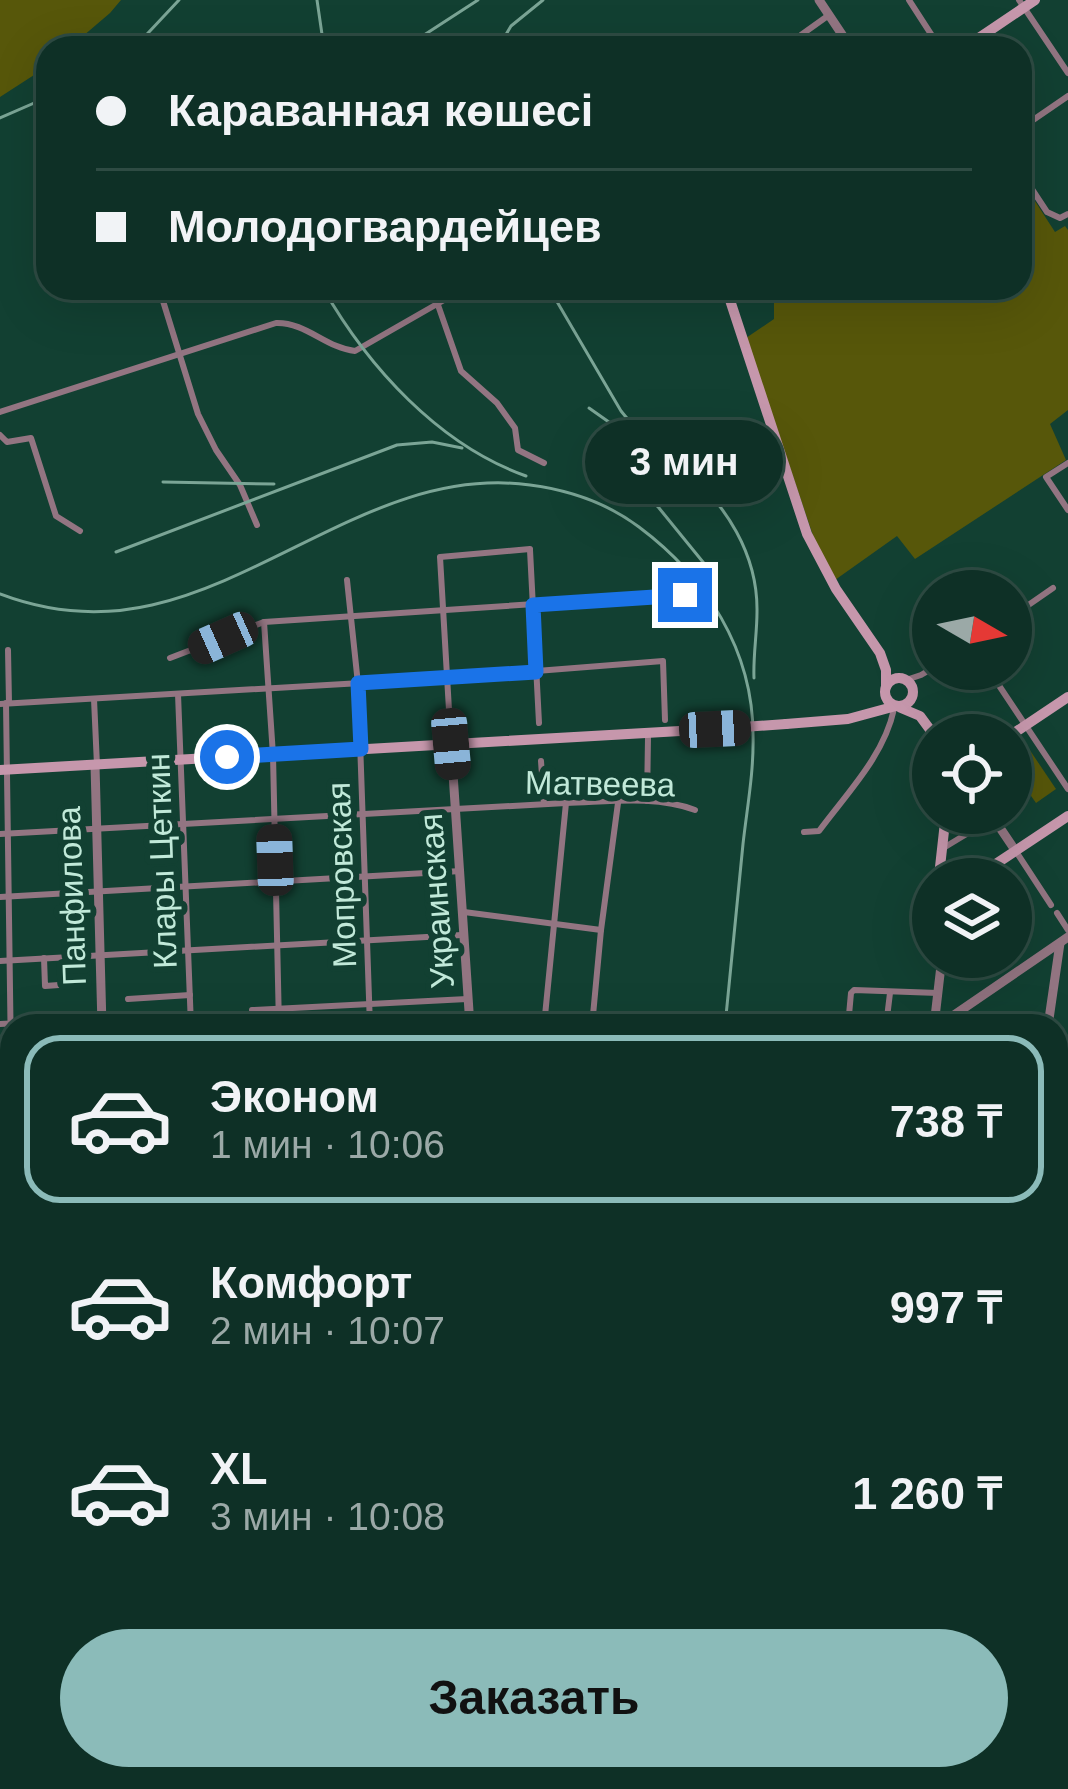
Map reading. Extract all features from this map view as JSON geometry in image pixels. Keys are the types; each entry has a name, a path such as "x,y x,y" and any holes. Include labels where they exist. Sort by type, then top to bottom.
{"main road":[{"path":"980,36 1026,2"},
{"path":"730,300 813,551 880,653 909,686 923,714"},
{"path":"880,653 886,670 886,699 915,714"},
{"path":"848,719 873,707 895,679 909,686"},
{"path":"3,770 848,719 907,704 909,686"},
{"path":"1032,721 1068,697"},
{"path":"1004,858 1068,816"},
{"path":"942,858 944,834"}],"street":[{"path":"820,0 843,36"},
{"path":"909,0 932,36"},
{"path":"1026,2 1068,74"},
{"path":"801,36 829,15"},
{"path":"1032,121 1068,96"},
{"path":"1032,189 1049,214 1066,215"},
{"path":"162,300 198,414 240,484 257,525"},
{"path":"0,412 283,323 356,351 446,300"},
{"path":"438,305 460,371 496,403 515,428 518,450 544,463"},
{"path":"0,435 7,442 31,438 57,518 80,531"},
{"path":"1068,463 1046,476 1068,510"},
{"name":"Украинская","path":"470,1014 440,557 530,548 533,605"},
{"name":"Мопровская","path":"347,580 358,683 369,1014"},
{"path":"1032,602 1053,588"},
{"path":"170,658 264,622 685,595"},
{"path":"533,605 539,723"},
{"path":"264,622 273,754 279,1014"},
{"path":"5,655 4,897 9,1014"},
{"path":"5,703 663,661 665,720"},
{"name":"Клары Цеткин","path":"178,694 191,1014"},
{"name":"Панфилова","path":"94,699 102,1014"},
{"path":"804,832 819,831 876,755 897,706"},
{"path":"1032,736 1068,789"},
{"path":"647,801 648,738"},
{"path":"542,761 544,804"},
{"name":"Матвеева","path":"4,834 566,803 647,801 695,810"},
{"path":"593,1014 618,802"},
{"path":"545,1014 566,803"},
{"path":"942,848 963,834"},
{"path":"1005,834 1054,909 1065,937 1050,1014"},
{"path":"4,897 460,871"},
{"path":"464,912 601,930"},
{"path":"5,960 465,935"},
{"path":"954,1014 1065,937"},
{"path":"1045,952 1054,952 1057,959"},
{"path":"44,958 45,986"},
{"path":"937,1014 940,978"},
{"path":"34,986 58,985"},
{"path":"850,1014 853,991 938,994"},
{"path":"887,1014 890,993"},
{"path":"938,994 939,1006 946,1012 961,1009"},
{"path":"128,999 190,995"},
{"path":"252,1010 470,999"}],"shaded area":[{"path":"0,0 121,0 83,36 36,36 36,74 0,97"},
{"path":"1032,197 1055,232 1065,226 1068,230 1068,410 1050,424 1066,460 915,559 897,536 835,580 819,553 746,338 774,319 774,302 1032,300"},
{"path":"1032,753 1056,789 1036,803 1032,797"}],"railway":[{"path":"145,36 179,0"},
{"path":"317,0 322,36"},
{"path":"422,36 478,0"},
{"path":"505,36 543,0"},
{"path":"0,118 36,102"},
{"path":"330,300 384,374 435,424 464,445 526,476"},
{"path":"556,300 621,411 699,482 736,532 756,591 754,678"},
{"path":"589,408 633,439"},
{"path":"116,552 397,445 432,442 462,448"},
{"path":"610,456 707,567"},
{"path":"163,482 274,484"},
{"path":"0,594 75,611 152,605 246,571 383,507 479,483 559,490 627,519 663,547 705,592 735,645 745,674 753,735 751,776 726,1014"}],"route":[{"path":"227,757 361,749 358,683 536,672 533,605 685,595"}]}
